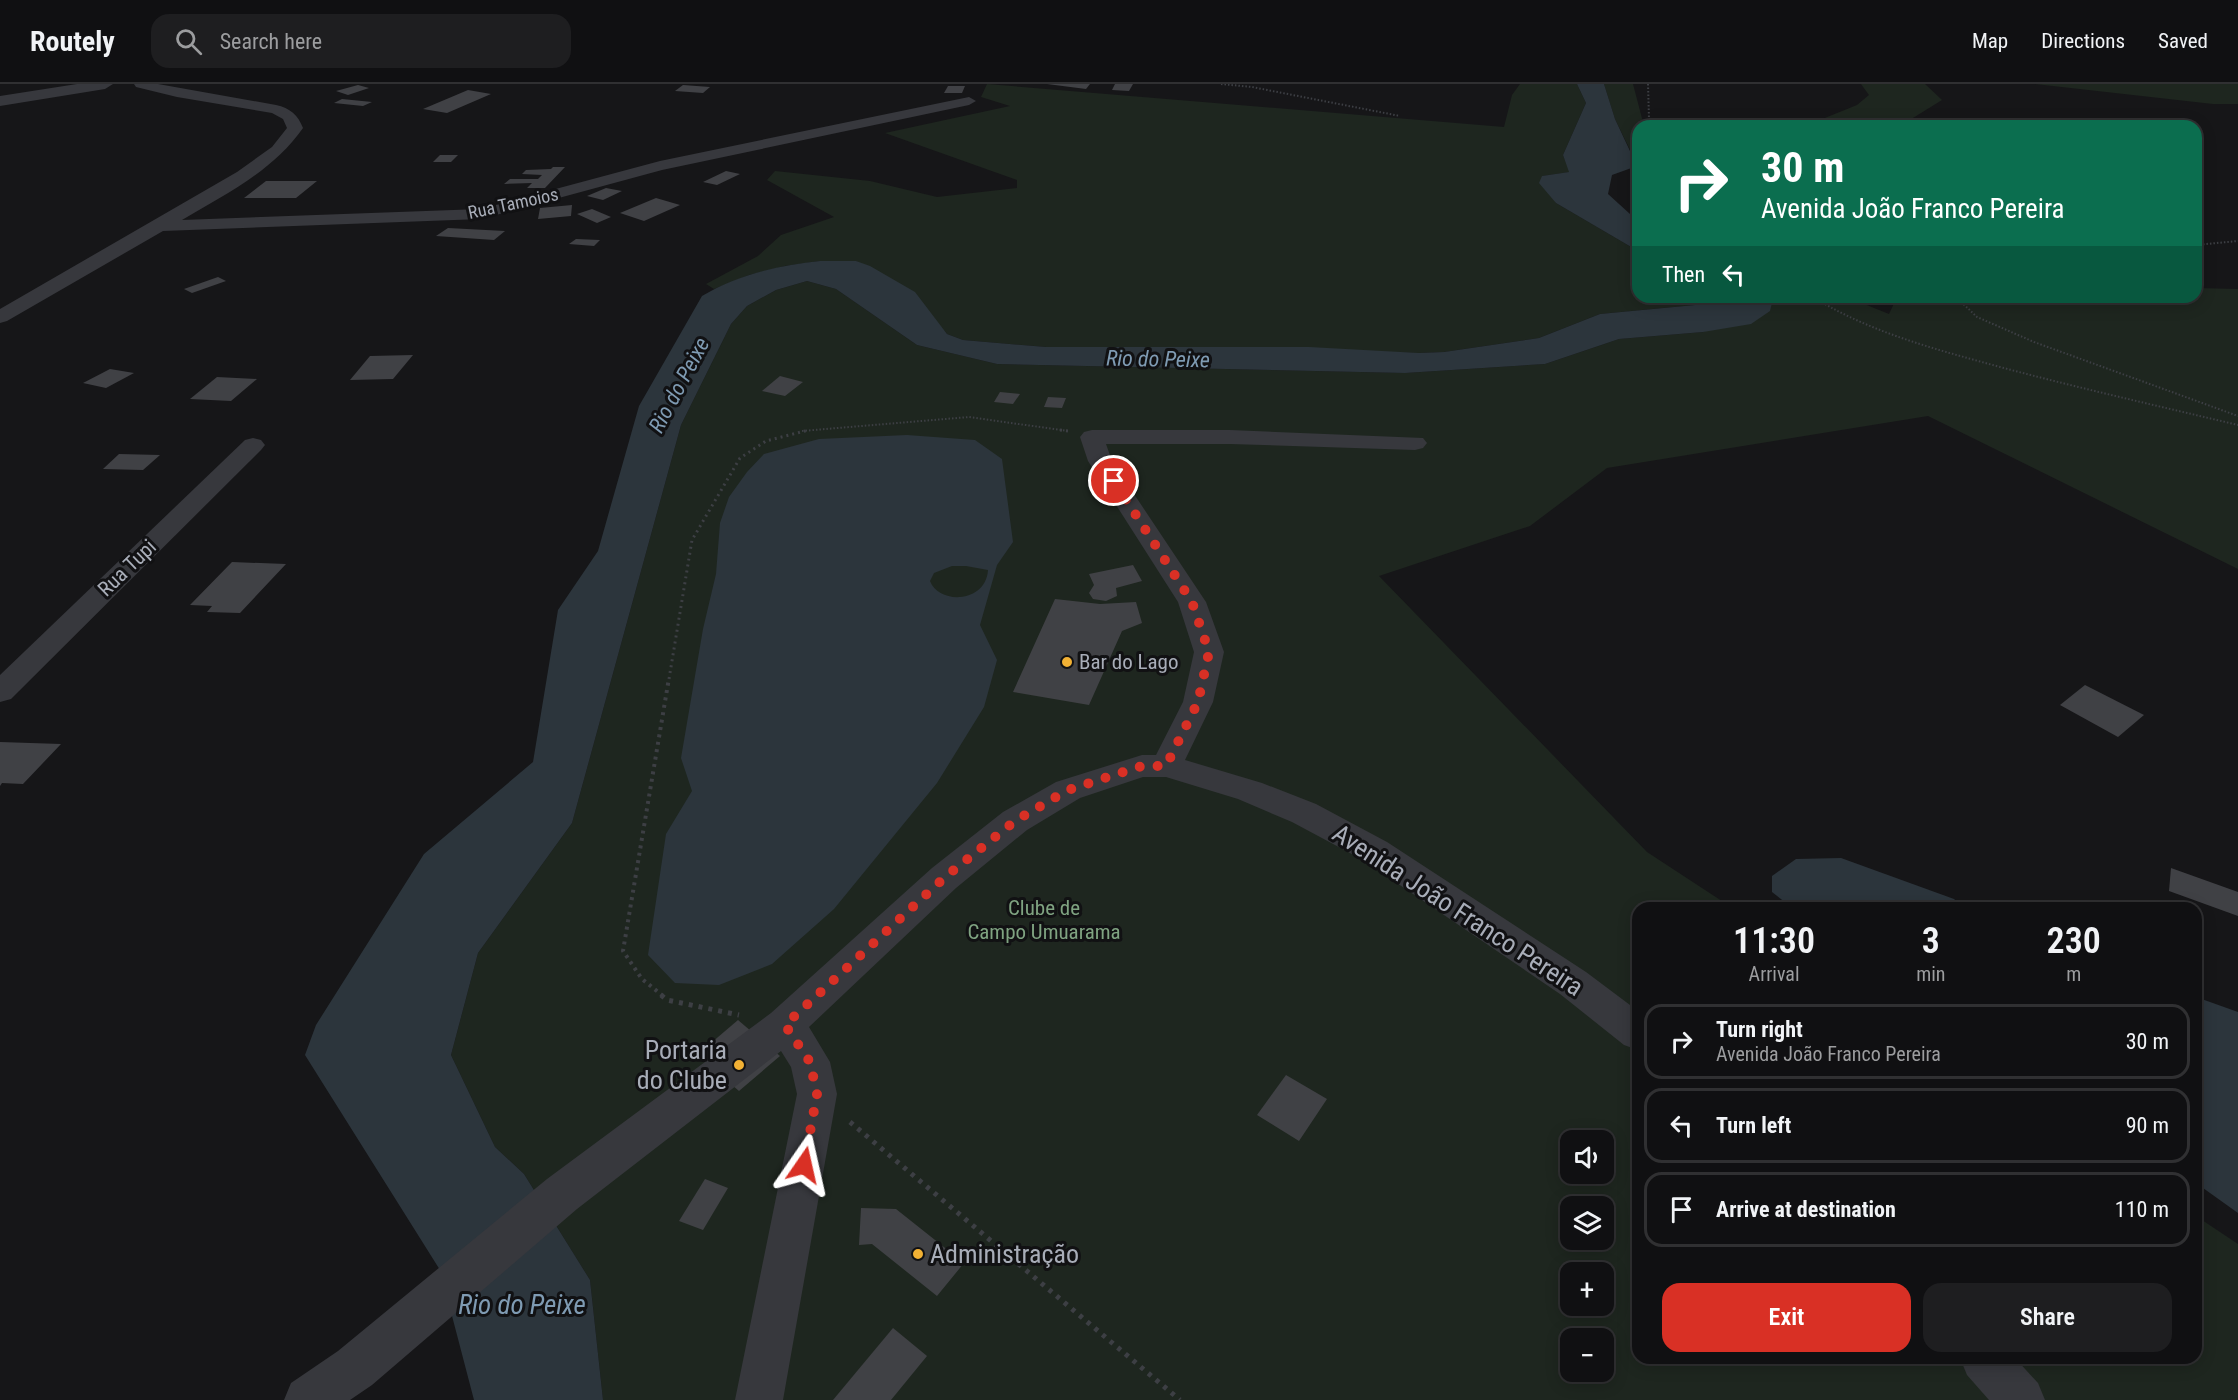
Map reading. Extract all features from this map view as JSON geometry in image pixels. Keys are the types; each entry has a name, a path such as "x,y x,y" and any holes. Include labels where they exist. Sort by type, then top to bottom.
{"street":[{"path":"0,100 105,84"},
{"path":"141,84 177,93 276,109 288,114 295,128 285,144 265,161 162,225"},
{"name":"Rua Tamoios","path":"0,317 162,225 482,214 660,166 969,101"},
{"path":"1166,766 1198,702 1209,652 1192,602 1101,461 1092,437 1230,437 1415,443"},
{"name":"Rua Tupi","path":"0,692 253,445"},
{"name":"Avenida João Franco Pereira","path":"308,1400 355,1368 562,1194 785,1025 944,878 1015,821 1068,790 1142,766 1166,766 1272,800 1304,813 1375,851 1573,983 1632,1028"},
{"path":"759,1400 817,1094 810,1062 785,1025"},
{"path":"1989,1364 2021,1400"}],"path":[{"path":"1221,84 1251,87 1400,116"},
{"path":"1648,84 1650,120"},
{"path":"2202,244 2238,241"},
{"path":"1822,303 1836,313 1908,342 2047,379 2238,425"},
{"path":"1961,303 1977,317 2034,342 2238,416"},
{"path":"785,1025 667,1000 642,979 623,951 692,540 740,458 766,441 807,430 969,417 1054,428 1092,437"},
{"path":"817,1094 1180,1400"}],"green space":[{"path":"987,84 1504,127 1512,95 1520,84 1577,84 1586,103 1563,155 1570,172 1543,176 1556,203 1632,247 1632,303 1698,303 1600,314 1539,338 1444,352 1046,347 963,340 947,334 940,326 856,261 820,261 785,266 749,275 714,289 706,284 758,256 781,235 834,217 767,180 775,171 870,181 937,197 1017,188 1017,180 885,133 1010,106 981,97"},
{"path":"1604,84 1633,84 1642,120 1632,120 1632,154 1615,119"},
{"path":"1861,84 1925,84 1942,100 1910,120 1820,120 1857,105 1869,95"},
{"path":"2035,84 2238,84 2238,104 2213,104"},
{"name":"Clube de Campo Umuarama","path":"807,281 836,289 917,345 997,364 1405,373 1545,364 1619,339 1703,332 1772,303 1862,303 1889,314 1894,303 2202,303 2202,288 2238,289 2238,569 1928,416 1607,468 1530,526 1379,576 1647,852 1723,902 1632,902 1632,1364 2202,1364 2202,1220 2238,1244 2238,1400 603,1400 590,1280 524,1174 495,1147 451,1055 478,953 572,823 681,425 731,324 747,306 776,290"}],"water":[{"path":"1577,84 1604,84 1615,119 1632,155 1632,168 1612,175 1608,194 1632,215 1632,247 1556,203 1539,183 1542,176 1569,172 1563,155 1586,103"},
{"name":"Rio do Peixe","path":"820,261 856,261 870,266 915,292 947,334 963,340 1046,347 1309,347 1419,353 1444,352 1539,338 1600,314 1697,303 1772,303 1770,311 1751,324 1703,332 1619,339 1545,364 1405,373 997,364 917,345 836,289 807,281 776,290 747,306 731,324 681,425 572,823 478,953 451,1055 495,1147 524,1174 590,1280 603,1400 474,1400 440,1270 305,1055 316,1025 424,854 533,762 558,610 598,551 639,406 702,296 729,282 789,265"},
{"path":"907,435 975,440 1002,459 1013,542 997,565 980,625 997,660 984,707 937,783 834,909 772,964 719,985 675,983 648,955 666,834 692,791 681,758 703,629 716,574 720,523 729,497 747,472 764,454 819,439","holes":["952,566 988,570 985,581 971,594 952,597 935,589 930,581 934,573"]},
{"path":"1841,858 1957,902 1785,902 1772,892 1772,876 1796,859"},
{"path":"2202,999 2238,1012 2238,1213 2202,1187"}],"building":[{"path":"1047,84 1090,84 1086,89"},
{"path":"1115,84 1133,84 1129,91 1112,90"},
{"path":"358,85 369,88 348,95 336,91"},
{"path":"683,85 710,87 703,93 675,91"},
{"path":"948,86 965,86 962,93 944,93"},
{"path":"468,90 491,94 447,113 423,109"},
{"path":"342,99 372,102 363,106 334,103"},
{"path":"440,155 458,155 451,162 433,162"},
{"path":"565,167 545,188 527,188 532,183 504,184 510,179 538,179 542,175 522,174 526,170"},
{"path":"726,171 740,174 717,185 703,182"},
{"path":"266,181 317,181 296,198 244,198"},
{"path":"606,188 622,191 603,200 587,196"},
{"path":"656,198 680,205 644,221 620,213"},
{"path":"572,205 571,216 538,219 540,208"},
{"path":"592,209 611,217 597,223 577,214"},
{"path":"448,228 505,231 494,240 436,236"},
{"path":"576,239 600,240 594,246 569,244"},
{"path":"218,277 226,281 192,293 184,289"},
{"path":"413,355 393,379 350,380 370,356"},
{"path":"110,369 134,373 106,388 83,383"},
{"path":"780,376 803,382 785,396 762,391"},
{"path":"217,377 257,379 231,401 190,399"},
{"path":"1000,392 1020,394 1013,404 994,402"},
{"path":"1048,397 1066,398 1062,408 1044,407"},
{"path":"119,454 160,455 143,470 103,469"},
{"path":"232,562 286,564 240,613 207,612 212,606 190,605"},
{"path":"1133,565 1142,581 1116,588 1117,596 1106,601 1093,599 1089,593 1094,585 1089,574"},
{"name":"Bar do Lago","path":"1055,599 1100,604 1136,602 1142,623 1122,631 1089,705 1013,692"},
{"path":"2085,685 2144,715 2118,737 2060,705"},
{"path":"0,742 61,744 23,784 2,783 0,786"},
{"path":"2171,868 2238,892 2238,916 2202,902 2169,891"},
{"name":"Portaria do Clube","path":"738,1020 780,1056 739,1091 697,1055"},
{"path":"1286,1075 1327,1099 1299,1141 1257,1115"},
{"path":"705,1179 728,1188 703,1230 679,1221"},
{"name":"Administração","path":"861,1208 896,1209 964,1263 937,1296 872,1244 859,1245"},
{"path":"893,1328 927,1356 891,1400 833,1400"}],"place":[{"name":"Bar do Lago","path":"1067,662"},
{"name":"Portaria do Clube","path":"739,1065"},
{"name":"Administração","path":"918,1254"}],"route":[{"path":"804,1165 817,1094 810,1062 785,1025 944,878 1015,821 1068,790 1142,766 1166,766 1198,702 1209,652 1192,602 1114,481"}]}
